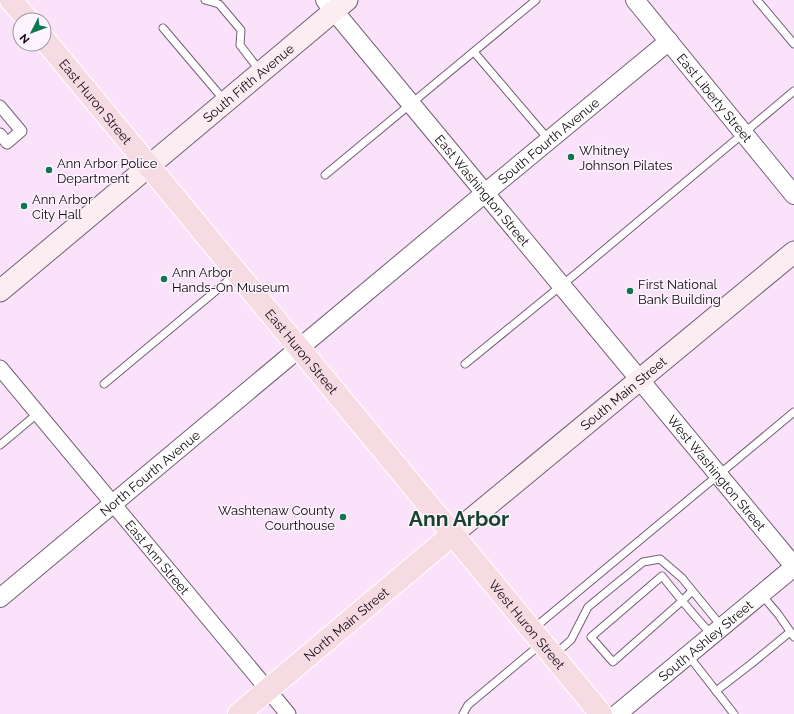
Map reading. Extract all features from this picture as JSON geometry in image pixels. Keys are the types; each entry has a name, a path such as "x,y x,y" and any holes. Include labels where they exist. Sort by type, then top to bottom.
{"main road":[{"path":"11,0 21,12"},
{"name":"South Fifth Avenue","path":"0,291 226,102 335,4"},
{"name":"East Huron Street","path":"52,49 453,534"},
{"name":"South Main Street","path":"453,534 794,252"},
{"name":"West Huron Street","path":"453,534 601,714"},
{"name":"North Main Street","path":"239,714 453,534"}],"street":[{"name":"East Liberty Street","path":"635,0 794,195"},
{"name":"East Washington Street","path":"335,4 411,104 640,380"},
{"name":"South Fourth Avenue","path":"300,348 485,193 669,42"},
{"path":"0,106 21,131 7,143 0,134"},
{"name":"North Fourth Avenue","path":"0,598 300,348"},
{"name":"East Ann Street","path":"0,368 288,714"},
{"name":"West Washington Street","path":"640,380 794,567"},
{"name":"South Ashley Street","path":"617,714 794,567"}],"lane":[{"path":"205,0 218,4 241,30 240,45 261,72"},
{"path":"325,175 536,0"},
{"path":"757,0 794,44"},
{"path":"163,28 226,102"},
{"path":"474,52 549,140"},
{"path":"465,364 561,286 794,91"},
{"path":"104,384 238,273"},
{"path":"463,714 468,705 542,643 719,475 794,412"},
{"path":"0,444 37,414"},
{"path":"542,643 571,640 588,607 643,562 660,560 682,578 717,631"},
{"path":"692,591 682,601 614,662 591,637 662,576 682,601 717,631"},
{"path":"716,691 792,634 761,594"},
{"path":"688,655 734,714"}],"place":[{"name":"Whitney Johnson Pilates","path":"571,157"},
{"name":"Ann Arbor Police Department","path":"49,170"},
{"name":"Ann Arbor City Hall","path":"24,206"},
{"name":"Ann Arbor Hands-On Museum","path":"164,279"},
{"name":"First National Bank Building","path":"630,291"},
{"name":"Washtenaw County Courthouse","path":"343,517"}],"district":[{"name":"Ann Arbor","path":"459,519"}]}
